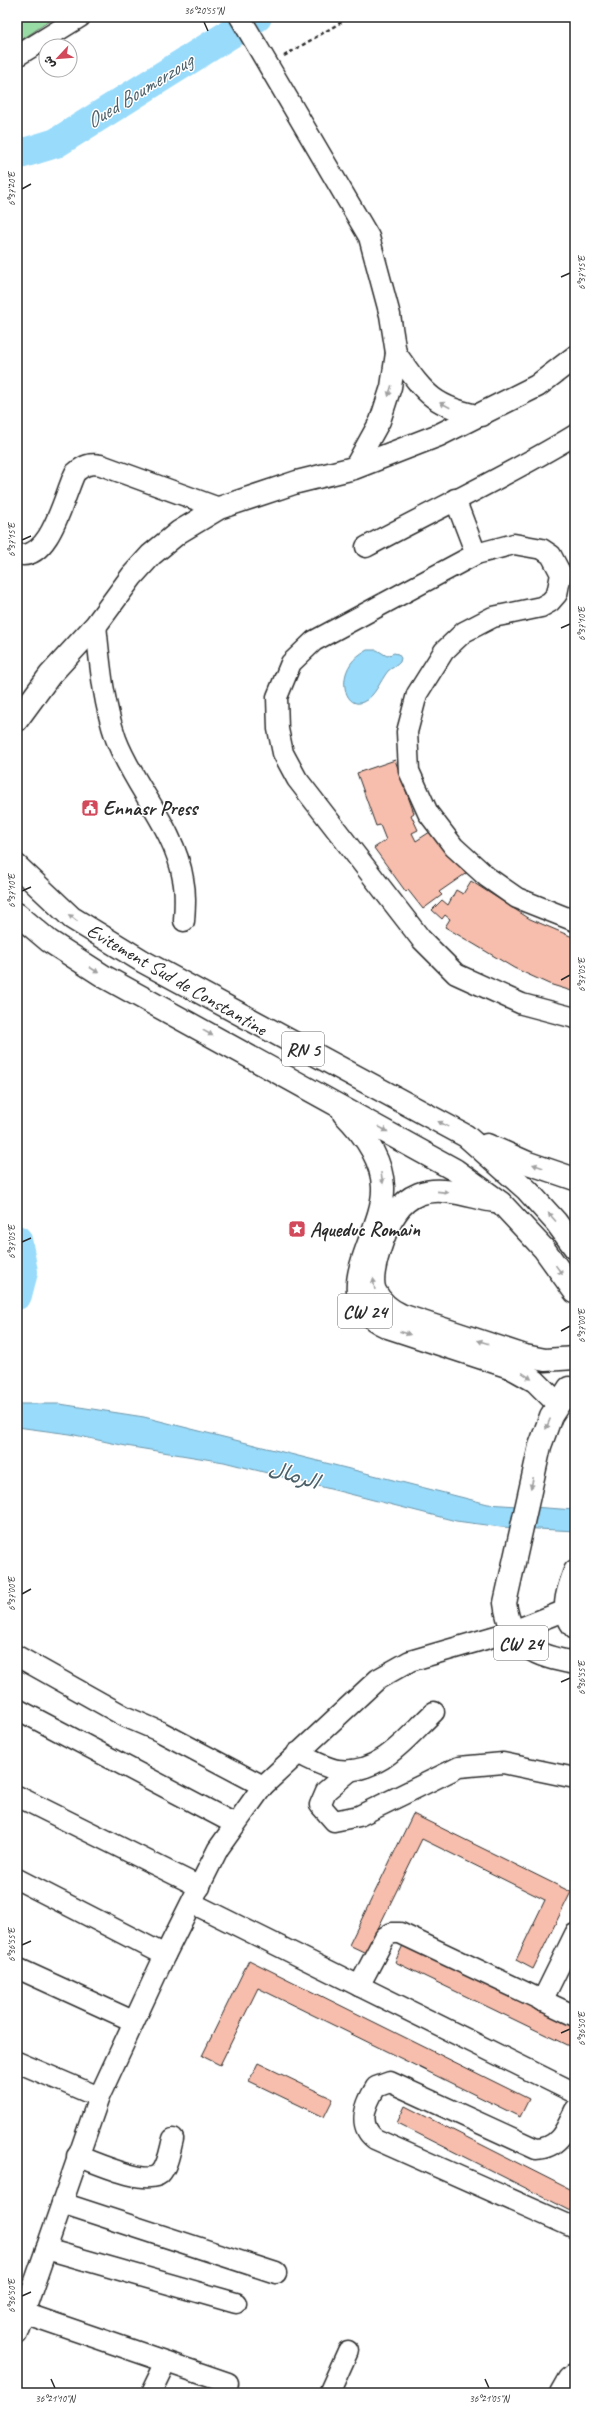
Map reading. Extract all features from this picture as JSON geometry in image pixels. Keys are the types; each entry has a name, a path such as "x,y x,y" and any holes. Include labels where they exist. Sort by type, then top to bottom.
{"main road":[{"path":"17,720 50,675 96,625 132,576 151,555 179,532 219,508 297,482 354,468 482,416 537,386 575,356"},
{"path":"17,702 50,675"},
{"name":"Evitement Sud de Constantine","path":"17,866 72,918 137,958 242,1017 466,1136 527,1190 556,1222 575,1248"},
{"name":"Evitement Sud de Constantine","path":"17,914 49,941 105,977 455,1170 501,1203 544,1249 575,1292"},
{"name":"CW 24","path":"330,1100 362,1134 372,1150 382,1176 383,1187 381,1209 358,1276 357,1290 359,1302 366,1314 376,1322 388,1327 510,1367 535,1381 548,1395 568,1398"},
{"path":"466,1136 528,1163 575,1179"},
{"name":"CW 24","path":"501,1203 440,1191 419,1194 409,1199 395,1214 375,1265 373,1278 375,1290 381,1301 390,1310 401,1315 525,1356 545,1360 575,1358"},
{"name":"CW 24","path":"575,1381 568,1398 551,1416 540,1446 507,1588 505,1603 507,1617 513,1631 522,1643 534,1653 550,1659 575,1663"},
{"name":"CW 24","path":"570,1619 572,1580"},
{"path":"561,2393 569,2378 575,2374"}],"street":[{"path":"17,56 80,17"},
{"path":"240,17 369,237 390,315 396,353 392,382 380,421 354,468"},
{"path":"396,353 425,392 441,404 457,411 482,416"},
{"path":"366,547 455,499 522,467 575,435"},
{"path":"17,554 32,554 42,547 49,537 75,473 82,467 92,464 101,465 219,508"},
{"path":"455,499 476,554"},
{"path":"575,921 517,898 488,877 454,847 428,813 409,771 407,732 417,694 444,651 464,632 493,617 541,607 550,602 557,594 561,574 566,562 542,549 524,544 504,545 476,554 314,641 291,663 277,698 278,729 283,753 297,779 421,938 456,974 522,1004 575,1018"},
{"path":"96,625 100,670 109,717 126,761 178,857 183,878 185,900 184,921"},
{"path":"17,2333 98,2097 133,2021 218,1849 263,1786 378,1679 410,1662 513,1631 570,1619"},
{"path":"17,1656 126,1717 159,1731 263,1786"},
{"path":"17,1709 235,1824"},
{"path":"297,1753 323,1766 351,1770 378,1763 434,1712"},
{"path":"351,1770 326,1791 320,1805 334,1821 359,1816 459,1767 502,1763 575,1778"},
{"path":"17,1796 359,1986 575,2093"},
{"path":"17,1879 165,1955"},
{"path":"359,1986 385,1937 392,1933 400,1933 575,2016"},
{"path":"542,2001 575,1934"},
{"path":"17,1968 133,2021"},
{"path":"17,2062 98,2097"},
{"path":"575,2110 558,2141 544,2149 536,2149 390,2082 376,2087 364,2117 366,2130 375,2139 575,2228"},
{"path":"77,2156 138,2177 150,2178 164,2169 173,2139"},
{"path":"62,2203 276,2273"},
{"path":"46,2249 236,2302"},
{"path":"24,2313 228,2384"},
{"path":"328,2393 348,2351"},
{"path":"151,2393 166,2362"}],"path":[{"path":"268,65 350,17"}],"green space":[{"path":"17,17 55,17 17,43"}],"water":[{"path":"367,650 377,650 387,656 394,653 398,654 401,658 399,663 388,671 367,700 356,703 351,700 347,694 345,676 356,657"},
{"name":"الرمال","path":"17,1404 60,1404 144,1417 488,1504 575,1510 575,1531 501,1527 456,1521 224,1462 126,1446 70,1434 17,1427"}],"building":[{"path":"395,760 414,813 411,815 418,830 412,833 416,841 433,830 468,872 439,892 442,895 423,909 408,890 406,892 374,848 386,840 380,825 376,826 357,773"},
{"path":"471,881 530,919 575,938 575,992 549,984 514,968 445,927 450,919 445,915 442,919 432,910 442,900 448,905 456,890 463,894"},
{"path":"413,1814 571,1892 533,1969 516,1960 545,1900 422,1839 366,1953 349,1945"},
{"path":"404,1943 575,2026 575,2049 395,1962"},
{"path":"249,1960 529,2099 520,2117 258,1988 220,2065 202,2056"},
{"path":"258,2063 333,2099 324,2117 249,2081"},
{"path":"405,2106 575,2192 575,2213 397,2123"}],"waterway":[{"name":"Oued Boumerzoug","path":"17,155 56,143 257,17"},
{"name":"Oued Boumerzoug","path":"17,1240 23,1272 17,1295"}],"place":[{"name":"Ennasr Press","path":"90,808"},
{"name":"Aqueduc Romain","path":"297,1229"}]}
